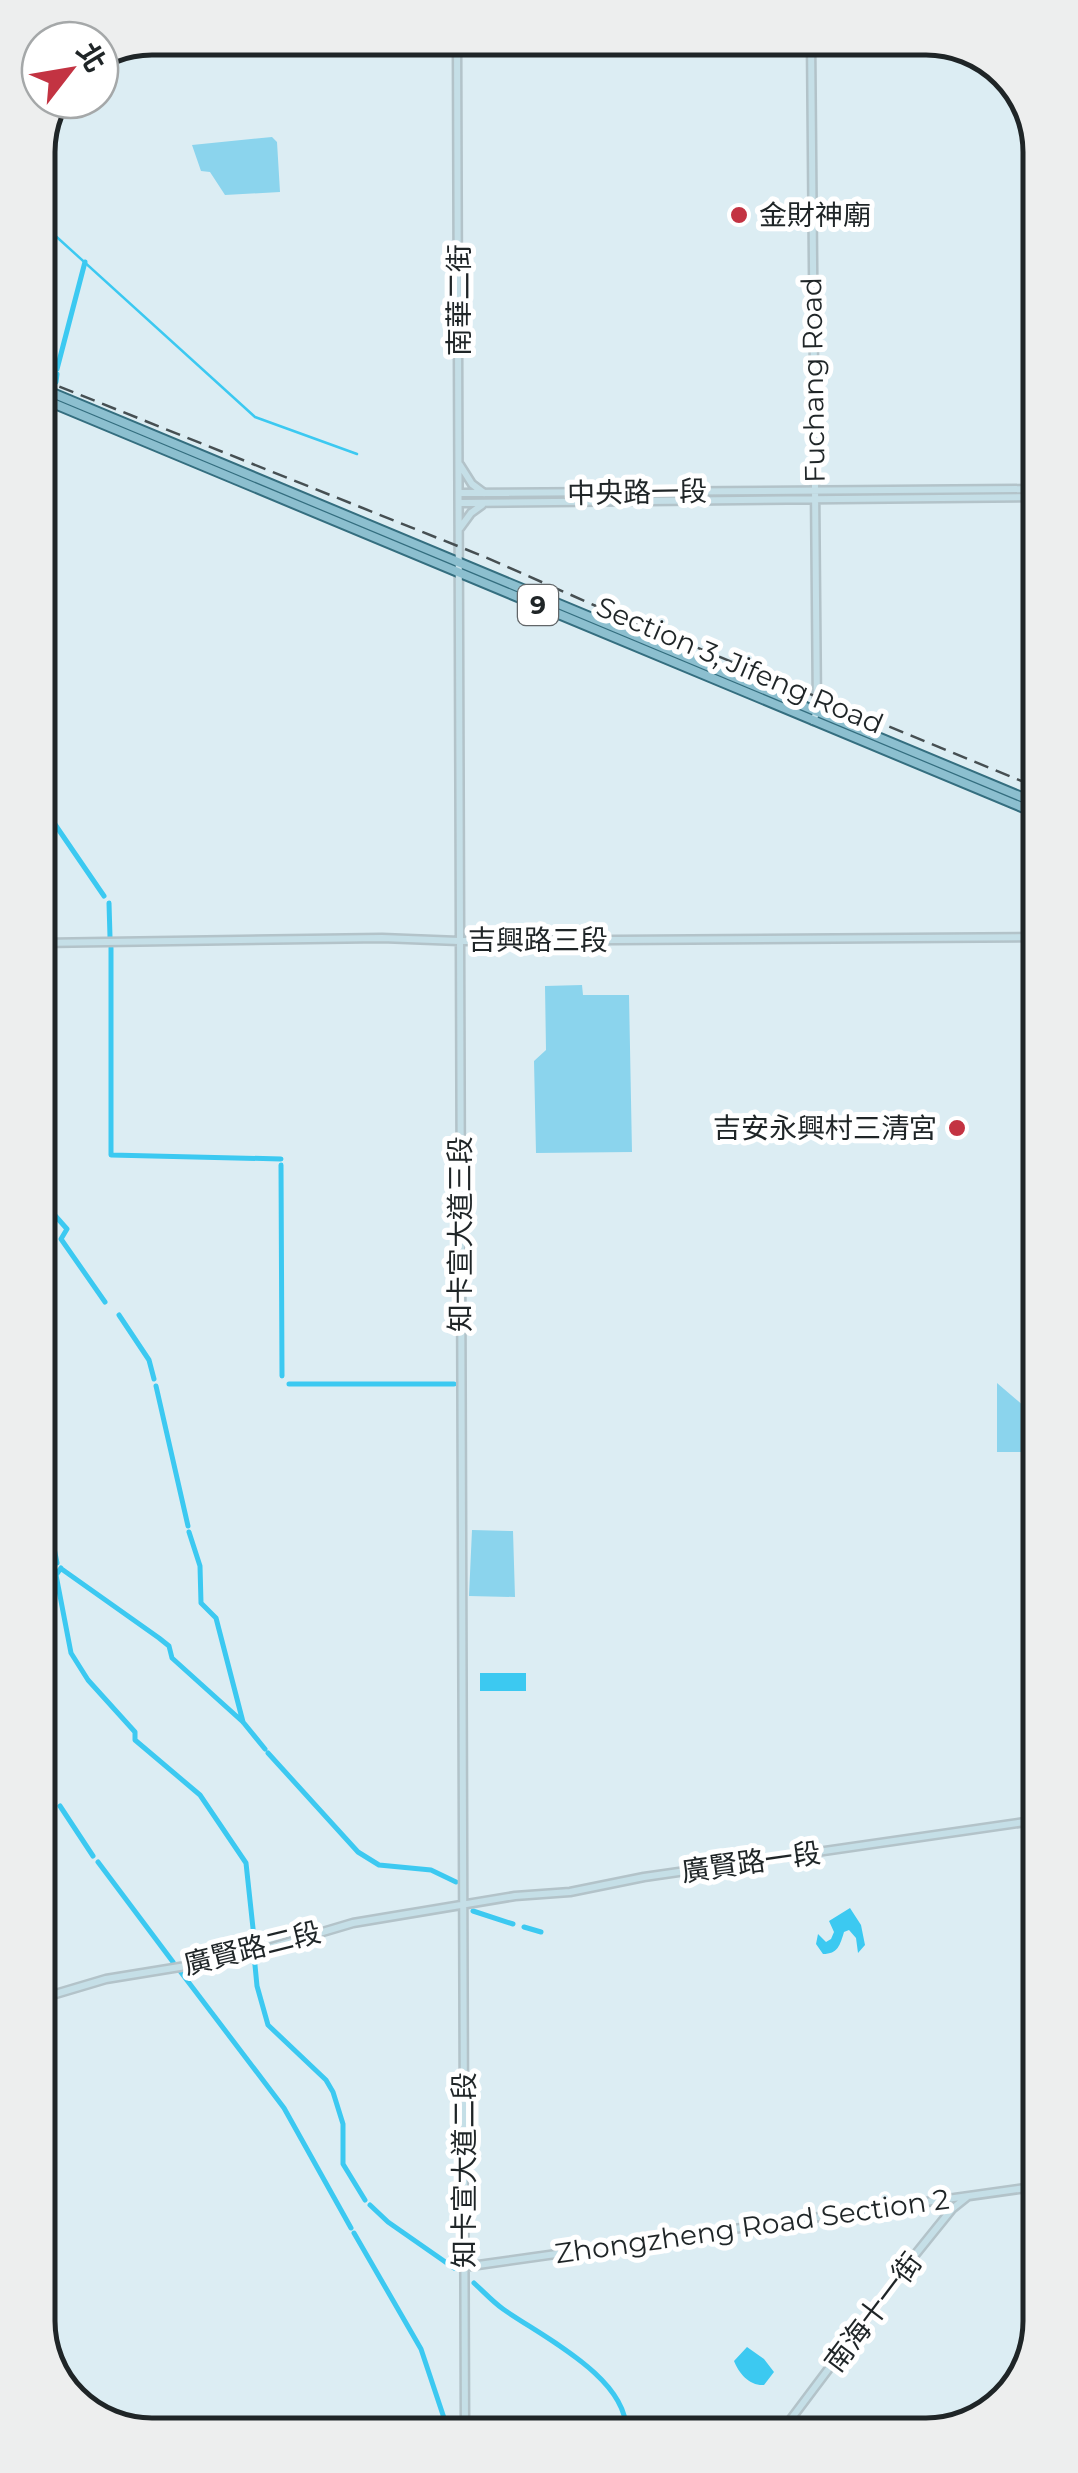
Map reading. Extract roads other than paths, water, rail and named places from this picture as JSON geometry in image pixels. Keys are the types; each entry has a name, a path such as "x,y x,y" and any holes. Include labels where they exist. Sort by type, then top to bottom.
{"main road":[{"name":"Section 3, Jifeng Road","path":"55,397 1023,798"},
{"name":"Section 3, Jifeng Road","path":"55,401 73,406"},
{"name":"Section 3, Jifeng Road","path":"457,566 1023,809"}],"street":[{"name":"南華二街","path":"457,55 457,566"},
{"name":"Fuchang Road","path":"810,55 817,711 813,721"},
{"path":"459,464 472,484 485,494"},
{"name":"中央路一段","path":"459,493 815,488 1023,493"},
{"name":"中央路一段","path":"459,503 1023,493"},
{"path":"460,530 470,512 483,504"},
{"name":"知卡宣大道三段","path":"457,566 464,1906"},
{"name":"吉興路三段","path":"55,943 1023,937"},
{"name":"廣賢路一段","path":"464,1906 1023,1822"},
{"name":"廣賢路二段","path":"55,1994 106,1978 235,1958 333,1927 464,1906"},
{"name":"知卡宣大道二段","path":"464,1906 465,2418"},
{"name":"Zhongzheng Road Section 2","path":"464,2267 1023,2188"},
{"name":"南海十一街","path":"792,2418 902,2270 952,2209 968,2196"}],"waterway":[{"path":"55,235 255,417 357,454"},
{"path":"57,369 85,262"},
{"path":"56,382 57,374"},
{"path":"55,824 104,896"},
{"path":"109,903 110,937"},
{"path":"111,948 111,1155 281,1159"},
{"path":"281,1165 282,1376"},
{"path":"55,1216 67,1229 61,1239 105,1302"},
{"path":"119,1315 149,1360 154,1379"},
{"path":"289,1384 454,1384"},
{"path":"156,1386 188,1526"},
{"path":"189,1532 200,1566 201,1603 216,1618 243,1722"},
{"path":"55,1553 57,1563"},
{"path":"61,1568 56,1575 71,1653 88,1680 135,1732 135,1740 200,1795 246,1863 255,1947"},
{"path":"63,1570 169,1646 172,1658 243,1722 265,1749"},
{"path":"268,1753 358,1852 379,1865 431,1870 456,1882"},
{"path":"60,1806 93,1856"},
{"path":"98,1862 173,1962"},
{"path":"473,1911 513,1924"},
{"path":"524,1927 541,1932"},
{"path":"254,1955 257,1986 268,2025 326,2080 333,2092 343,2124 343,2164 365,2200"},
{"path":"180,1971 284,2108 351,2228"},
{"path":"370,2205 454,2268"},
{"path":"354,2233 421,2349 444,2418"},
{"path":"474,2283 499,2306 598,2376 613,2394 624,2418"}],"railway":[{"path":"55,385 485,557 1023,782"}],"place":[{"name":"金財神廟","path":"739,215"},
{"name":"吉安永興村三清宮","path":"957,1128"}]}
